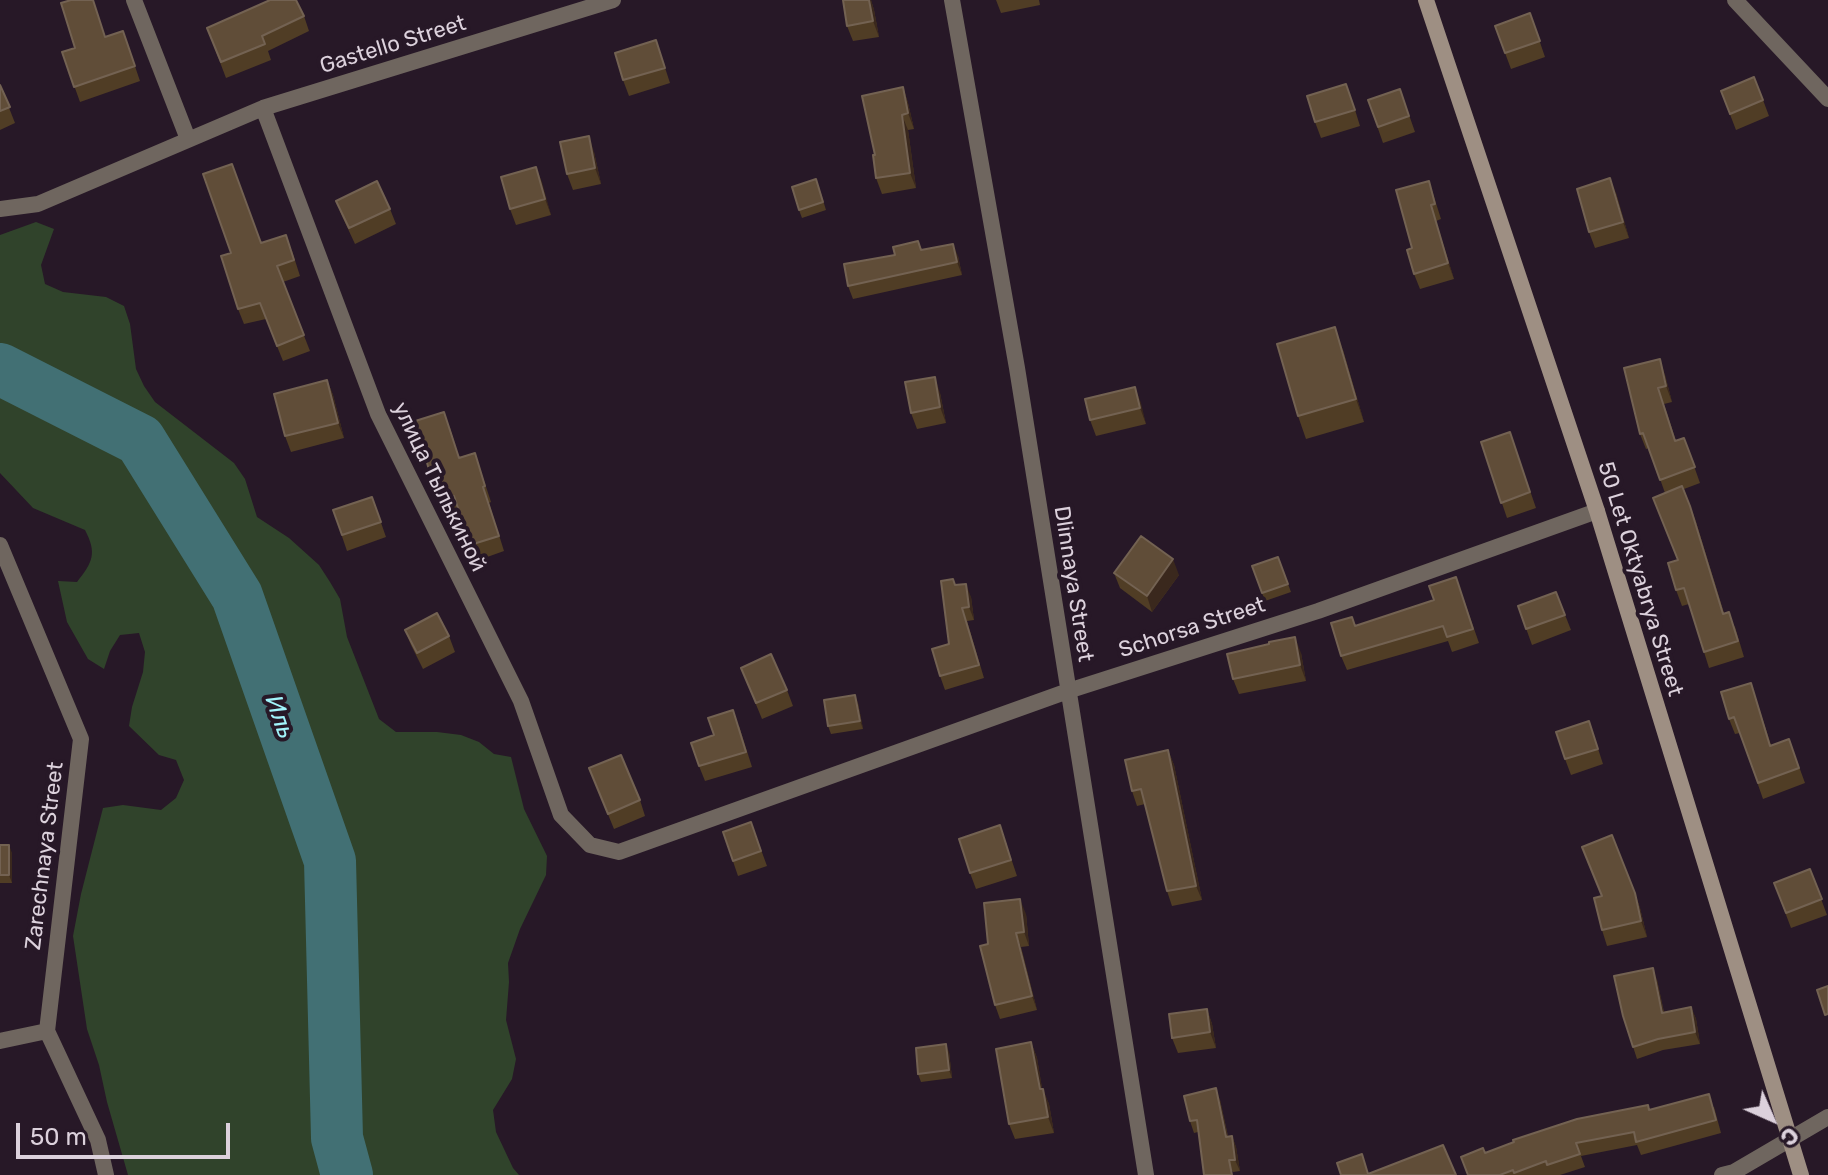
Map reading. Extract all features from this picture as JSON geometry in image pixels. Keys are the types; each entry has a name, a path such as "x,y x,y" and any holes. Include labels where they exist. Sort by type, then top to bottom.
{"street":[{"path":"134,0 188,139"},
{"name":"Gastello Street","path":"0,209 38,204 263,108 613,0"},
{"name":"Dlinnaya Street","path":"952,0 1017,368 1146,1175"},
{"name":"50 Let Oktyabrya Street","path":"1426,0 1597,511 1801,1175"},
{"path":"1735,0 1828,99"},
{"name":"улица Тылькиной","path":"263,108 378,414 521,701 561,815 590,845 619,852"},
{"name":"Schorsa Street","path":"619,852 1068,691 1318,611 1597,511"},
{"name":"Zarechnaya Street","path":"0,545 81,739 47,1031"},
{"path":"0,1041 47,1031 98,1140 106,1175"},
{"path":"1722,1175 1734,1172 1828,1117"}],"green space":[{"path":"36,222 54,229 41,265 45,284 63,292 106,297 124,306 130,324 136,369 155,402 234,463 245,479 257,517 289,538 319,565 340,599 347,637 379,719 396,732 461,735 479,742 494,754 511,757 524,809 547,856 546,875 520,929 508,963 506,1020 516,1059 512,1079 493,1110 496,1132 519,1175 128,1175 87,1029 73,936 103,808 123,805 161,810 176,798 184,780 176,760 159,755 129,726 143,672 145,652 139,633 120,635 104,669 88,659 67,622 58,581 77,582 87,569 92,551 85,530 33,508 0,473 0,235"}],"building":[{"path":"93,0 105,37 123,31 135,66 74,87 62,52 75,48 61,3"},
{"path":"270,0 296,0 304,16 262,36 265,44 221,62 207,28"},
{"path":"843,0 869,0 873,21 847,26"},
{"path":"1530,13 1540,41 1505,53 1495,26"},
{"path":"656,40 665,68 623,80 615,53"},
{"path":"1754,77 1763,100 1730,114 1721,91"},
{"path":"1346,84 1355,110 1315,122 1307,96"},
{"path":"0,85 10,107 0,111"},
{"path":"903,87 908,113 902,115 910,173 876,178 875,155 862,96"},
{"path":"1400,89 1409,116 1378,127 1368,100"},
{"path":"589,136 595,168 567,174 560,142"},
{"path":"232,164 261,243 286,235 294,260 277,266 304,335 277,346 260,303 238,309 221,256 231,253 203,174"},
{"path":"536,167 545,199 510,209 501,177"},
{"path":"1610,178 1623,222 1589,232 1577,189"},
{"path":"816,179 823,202 799,210 792,187"},
{"path":"377,181 390,209 349,228 336,201"},
{"path":"1429,181 1435,204 1431,205 1448,263 1414,274 1407,250 1412,248 1396,190"},
{"path":"918,241 921,250 953,244 957,262 848,286 844,264 895,255 893,247"},
{"path":"1335,327 1356,399 1298,416 1277,344"},
{"path":"1660,359 1666,386 1658,388 1675,441 1684,438 1695,467 1660,480 1643,433 1640,434 1624,368"},
{"path":"935,377 940,407 911,413 905,382"},
{"path":"327,380 338,423 285,436 274,394"},
{"path":"1135,387 1140,408 1090,420 1085,399"},
{"path":"444,412 459,458 475,453 499,536 470,545 454,496 438,500 412,422"},
{"path":"1510,432 1530,492 1501,503 1481,442"},
{"path":"1682,486 1723,614 1729,612 1738,641 1704,652 1684,588 1676,590 1668,563 1678,560 1653,498"},
{"path":"372,497 381,522 342,535 333,510"},
{"path":"1141,536 1173,559 1147,596 1114,573"},
{"path":"1278,557 1288,584 1262,593 1252,566"},
{"path":"1456,577 1473,629 1447,637 1443,626 1341,656 1331,623 1352,617 1355,626 1434,600 1429,586"},
{"path":"953,579 955,585 966,584 969,607 962,608 979,665 940,676 932,649 949,644 941,581"},
{"path":"1556,592 1565,615 1526,629 1518,606"},
{"path":"437,613 449,636 417,653 405,630"},
{"path":"1295,637 1300,665 1233,679 1227,654"},
{"path":"771,654 787,690 756,703 741,668"},
{"path":"1751,683 1770,746 1789,739 1799,768 1758,783 1734,717 1729,719 1721,692"},
{"path":"855,695 860,721 828,726 824,700"},
{"path":"733,710 746,752 699,766 691,743 714,735 708,718"},
{"path":"1589,721 1598,749 1565,759 1556,732"},
{"path":"1168,750 1196,886 1167,891 1141,789 1132,791 1125,760"},
{"path":"621,755 640,800 608,814 589,768"},
{"path":"751,822 761,851 733,861 723,832"},
{"path":"1000,825 1011,860 970,873 959,839"},
{"path":"1612,835 1635,893 1641,921 1602,930 1594,898 1602,896 1582,847"},
{"path":"0,845 9,845 9,875 0,875"},
{"path":"1810,869 1822,899 1786,913 1774,883"},
{"path":"1020,899 1024,932 1016,933 1032,996 995,1005 980,946 988,944 984,903"},
{"path":"1653,968 1662,1013 1691,1007 1695,1032 1633,1047 1614,976"},
{"path":"1828,986 1828,1014 1825,1015 1817,990"},
{"path":"1207,1009 1210,1032 1172,1038 1169,1014"},
{"path":"1031,1042 1048,1117 1009,1124 996,1049"},
{"path":"946,1044 949,1070 918,1074 916,1048"},
{"path":"1216,1088 1226,1137 1232,1136 1235,1160 1229,1160 1232,1175 1204,1175 1197,1120 1190,1121 1184,1096"},
{"path":"1709,1094 1716,1120 1636,1142 1634,1132 1576,1143 1580,1154 1547,1165 1546,1161 1514,1173 1513,1170 1500,1175 1468,1175 1461,1157 1483,1148 1485,1153 1513,1140 1577,1119 1648,1105 1649,1110"},
{"path":"1443,1145 1456,1175 1341,1175 1337,1163 1362,1154 1368,1174"}],"waterway":[{"name":"Иль","path":"0,369 140,440 237,596 330,861 337,1138 347,1175"}]}
